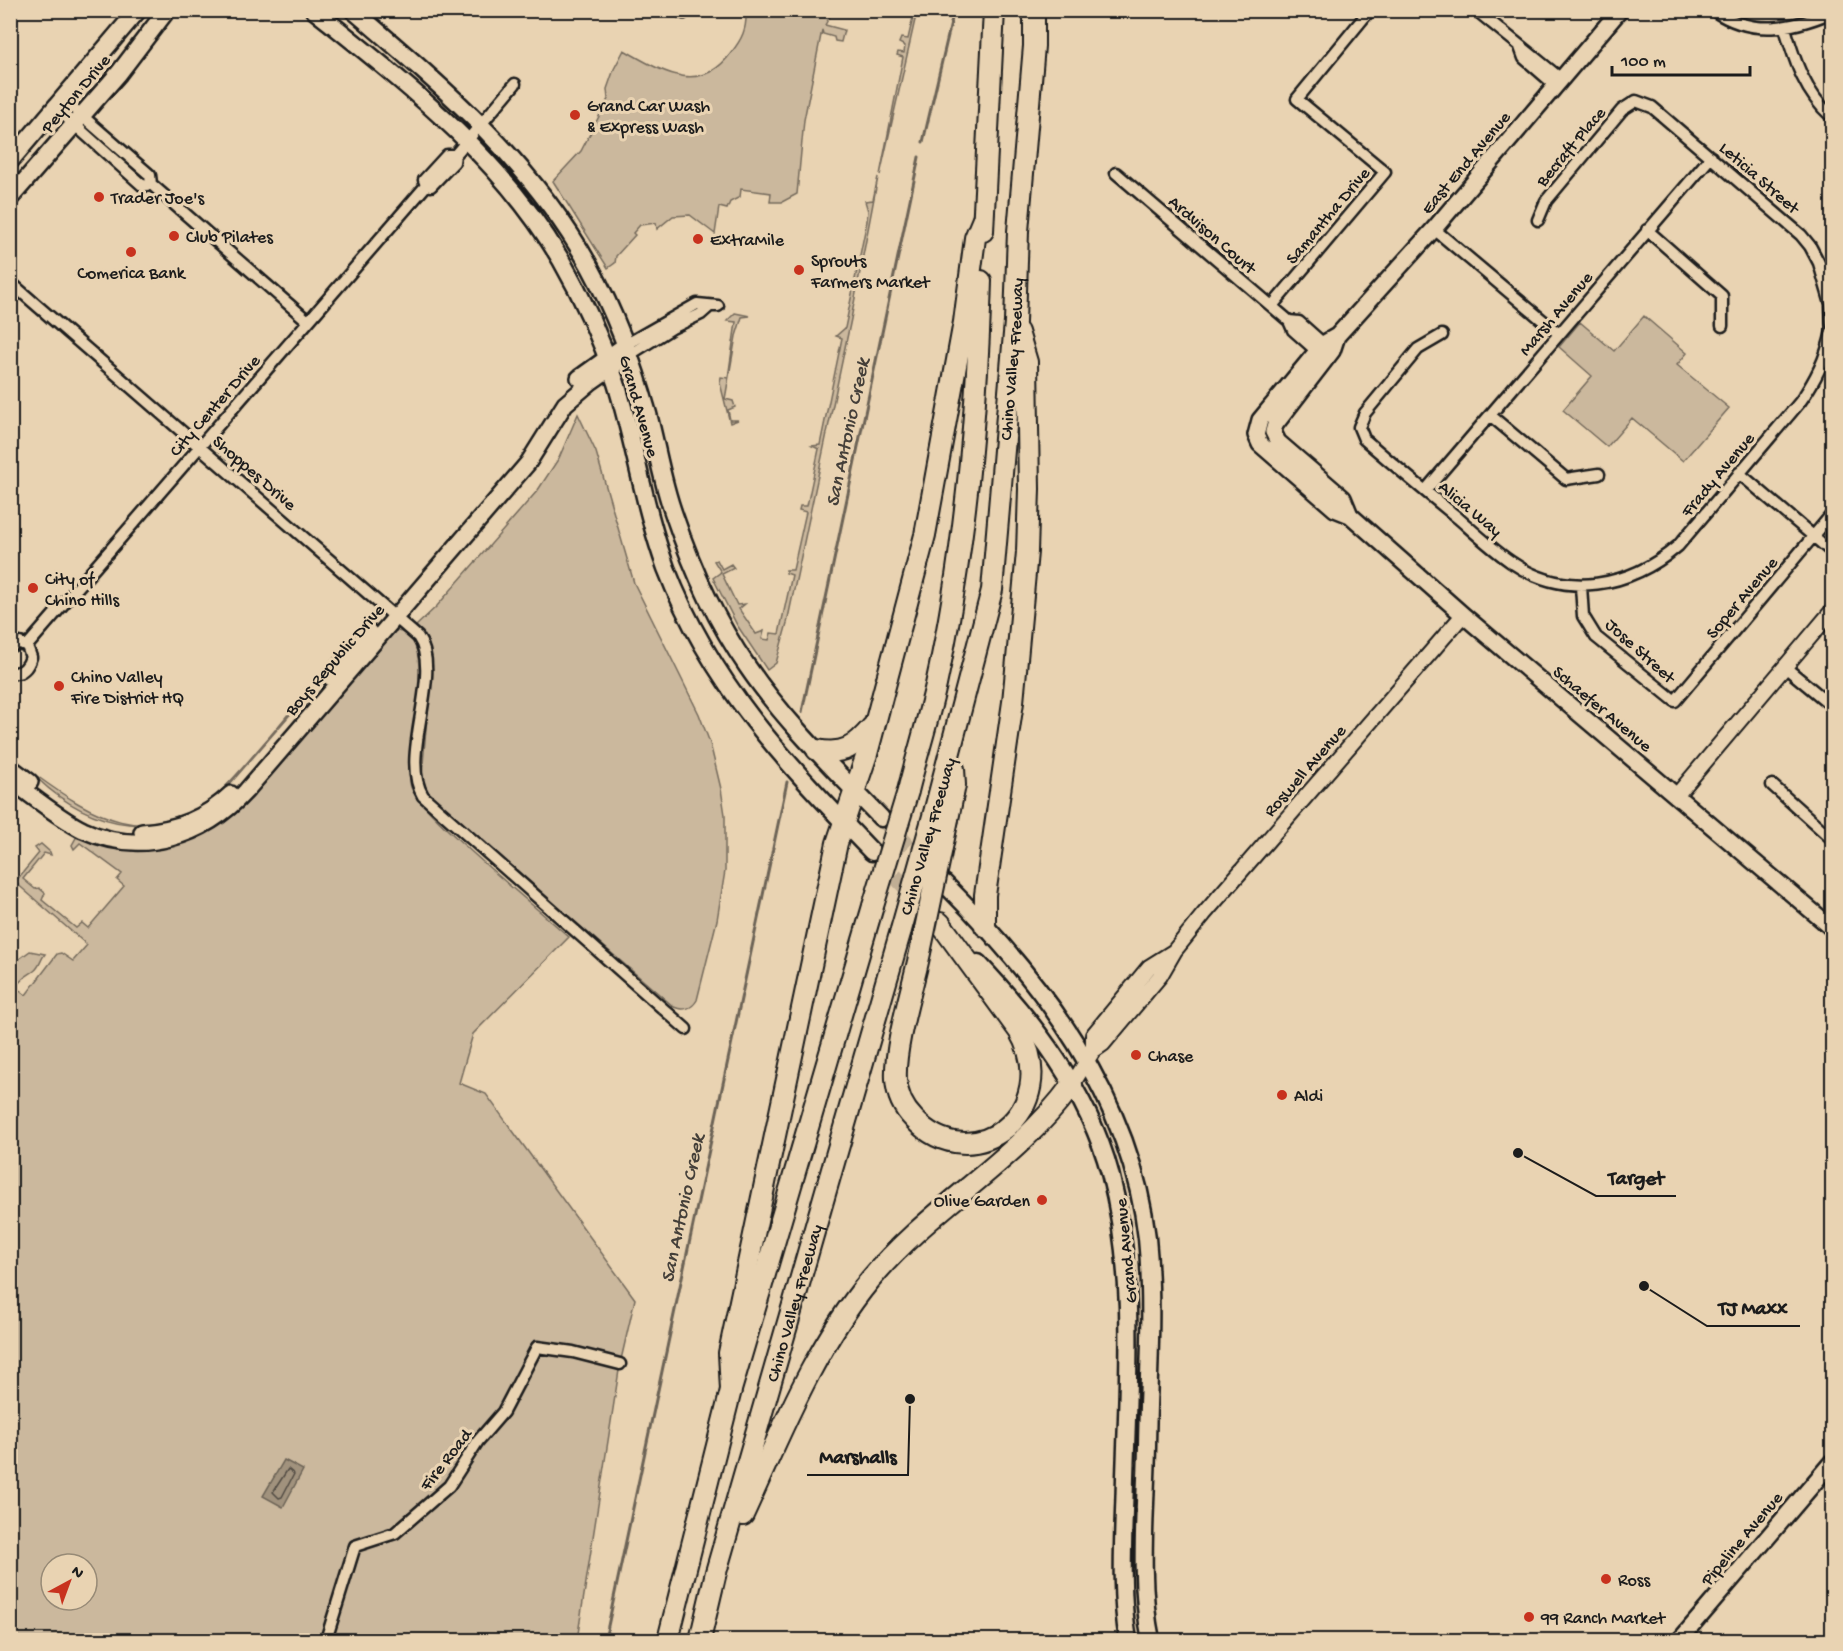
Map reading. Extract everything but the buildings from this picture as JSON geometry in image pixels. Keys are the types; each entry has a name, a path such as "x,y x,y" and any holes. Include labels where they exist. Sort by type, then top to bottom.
{"highway":[{"name":"Chino Valley Freeway","path":"668,1641 731,1390 908,791 940,665 966,497 978,371 994,10"},
{"name":"Chino Valley Freeway","path":"700,1641 716,1572 901,930 941,814 952,746 992,590 1015,321 1018,231 1034,46 1034,10"},
{"path":"731,1390 729,1353 843,823 876,723 925,535 964,322 975,238 983,219"},
{"path":"985,926 985,895 1013,702 1027,552 1029,489 1027,362 1015,321"},
{"path":"817,750 837,753 849,750 876,723"},
{"path":"938,921 1018,1031 1027,1046 1031,1064 1030,1095 1017,1117 1001,1132 982,1140 960,1143 935,1136 907,1112 898,1095 897,1053 921,948 941,814"},
{"path":"716,1572 814,1362 869,1281 908,1240 1017,1148 1072,1084"}],"main road":[{"name":"Peyton Drive","path":"10,161 138,10"},
{"name":"Peyton Drive","path":"10,198 78,120 167,10"},
{"name":"Grand Avenue","path":"314,10 411,89 467,140 514,192 553,247 584,306 609,363 648,511 672,584 714,664 738,702 768,742 872,852"},
{"name":"Grand Avenue","path":"353,10 481,123 527,174 564,224 600,285 627,350 648,414 669,502 707,597 736,650 777,705 881,819"},
{"name":"East End Avenue","path":"1257,428 1434,229 1620,10"},
{"name":"East End Avenue","path":"1273,432 1275,425 1327,348"},
{"name":"Boys Republic Drive","path":"10,767 74,813 106,828 151,832 188,823 210,811 231,794 528,463 565,404 609,363 627,350"},
{"name":"Schaefer Avenue","path":"1257,428 1260,444 1335,509 1350,515 1463,615 1833,928"},
{"name":"Schaefer Avenue","path":"1273,432 1278,442 1343,498 1350,515"},
{"name":"Boys Republic Drive","path":"10,780 66,820 102,837 127,842 153,842 195,831 222,815 237,801 392,613"},
{"name":"Grand Avenue","path":"944,883 985,926 1090,1056 1128,1153 1138,1186 1146,1235 1150,1315 1145,1574 1151,1641"},
{"name":"Grand Avenue","path":"938,921 1030,1021 1072,1084 1109,1171 1123,1245 1129,1334 1124,1573 1128,1641"},
{"name":"Pipeline Avenue","path":"1680,1641 1833,1462"}],"street":[{"name":"Samantha Drive","path":"1272,306 1384,172 1297,99 1370,10"},
{"path":"1476,10 1520,47 1530,52 1558,82"},
{"path":"1713,10 1747,25 1785,28 1833,12"},
{"path":"1785,28 1805,84 1820,106 1833,117"},
{"name":"City Center Drive","path":"10,673 20,672 29,663 31,657 27,646 426,185 431,186 454,162 455,155 514,84"},
{"name":"Leticia Street","path":"1636,101 1652,106 1810,246 1819,263 1832,304"},
{"name":"Becraft Place","path":"1538,220 1546,201 1622,110 1636,101"},
{"path":"60,104 143,186 151,184 308,321"},
{"name":"Marsh Avenue","path":"1425,491 1711,157"},
{"name":"Ardvison Court","path":"1116,173 1289,321 1299,322 1327,348"},
{"path":"1434,229 1559,334"},
{"path":"1647,230 1722,296 1722,326"},
{"name":"Shoppes Drive","path":"10,282 418,637 426,656 416,776 423,796 686,1029"},
{"path":"1832,304 1833,324"},
{"path":"627,350 714,306"},
{"name":"Frady Avenue","path":"1581,586 1632,577 1656,565 1678,546 1815,380 1827,354 1833,331"},
{"name":"Alicia Way","path":"1442,335 1418,349 1365,413 1359,426 1364,439 1512,563 1546,579 1581,586"},
{"path":"1490,415 1566,479 1599,474"},
{"path":"1739,473 1833,552"},
{"name":"Soper Avenue","path":"1674,701 1833,514"},
{"name":"Jose Street","path":"1581,586 1583,616 1596,637 1674,701"},
{"path":"1676,796 1833,611"},
{"name":"Roswell Avenue","path":"1072,1084 1090,1056 1093,1035 1149,967 1175,950 1463,615"},
{"path":"10,646 20,643 27,646"},
{"path":"1785,667 1833,706"},
{"path":"1772,785 1833,839"},
{"name":"Fire Road","path":"326,1641 355,1546 395,1533 448,1486 478,1441 503,1412 537,1347 573,1352 620,1364"}],"shaded area":[{"path":"746,11 833,11 825,25 844,30 841,42 823,34 822,30 804,120 797,194 782,202 770,202 771,193 741,189 740,197 730,202 727,209 719,207 715,234 690,215 673,216 657,229 656,223 640,225 633,233 635,235 616,256 615,263 608,268 553,181 581,151 608,99 607,89 624,50 651,65 679,76 693,77 706,74 719,66 738,43 745,29"},
{"path":"917,11 880,175 903,57 897,55 898,52 904,53 905,46 899,43 901,38 908,39 914,13"},
{"path":"878,177 851,319 787,623 776,663 767,670 737,625 713,578 721,572 714,561 717,560 722,569 731,564 734,568 722,574 737,605 745,604 739,609 756,634 764,631 762,639 769,640 771,633 779,634 792,575 786,573 786,570 793,570 806,512 799,510 800,506 807,506 819,449 812,446 820,445 842,338 836,336 845,328 867,221 868,211 865,201 873,200"},
{"path":"735,313 750,316 742,317 736,336 725,399 733,401 735,407 728,410 730,420 738,420 730,423 720,383 721,377 728,378 736,322 727,321"},
{"path":"1644,316 1687,353 1677,365 1729,408 1683,461 1632,418 1607,447 1563,410 1592,376 1559,347 1580,322 1614,351"},
{"path":"578,414 596,452 634,583 699,714 710,743 721,789 725,815 725,871 717,920 697,1000 687,1008 674,1007 442,807 427,792 422,776 432,658 428,642 416,626 437,606 538,490 559,458"},
{"path":"368,620 370,622 223,792 201,809 190,814 211,800 234,777"},
{"path":"397,631 410,638 417,653 419,674 411,749 411,787 419,800 457,839 569,937 473,1034 459,1083 486,1094 635,1299 620,1364 577,1640 11,1640 11,965 30,951 45,954 36,969 22,979 16,987 26,995 57,954 61,953 73,961 87,945 15,882 39,853 35,848 41,844 51,855 44,853 23,879 35,889 39,888 45,893 42,900 76,928 82,923 88,928 124,886 117,880 122,874 80,843 74,849 72,845 77,836 91,835 152,842 182,841 209,831 240,807 391,632"},
{"path":"37,776 99,814 140,824 104,819 81,810 59,796"}],"water":[{"path":"284,1460 303,1470 283,1507 263,1496"}],"waterway":[{"name":"San Antonio Creek","path":"923,142 954,10"},
{"name":"San Antonio Creek","path":"802,712 919,157"},
{"name":"San Antonio Creek","path":"605,1640 787,782"}],"tunnel":[{"path":"881,818 929,867"},
{"path":"878,859 936,918"}],"place":[{"name":"Grand Car Wash & Express Wash","path":"575,115"},
{"name":"Trader Joe's","path":"99,197"},
{"name":"Club Pilates","path":"174,236"},
{"name":"ExtraMile","path":"698,239"},
{"name":"Comerica Bank","path":"131,252"},
{"name":"Sprouts Farmers Market","path":"799,270"},
{"name":"City of Chino Hills","path":"33,588"},
{"name":"Chino Valley Fire District HQ","path":"59,686"},
{"name":"Chase","path":"1136,1055"},
{"name":"Aldi","path":"1282,1095"},
{"name":"Target","path":"1518,1153"},
{"name":"Olive Garden","path":"1042,1200"},
{"name":"TJ Maxx","path":"1644,1286"},
{"name":"Marshalls","path":"910,1399"},
{"name":"Ross","path":"1606,1579"},
{"name":"99 Ranch Market","path":"1529,1617"}]}
